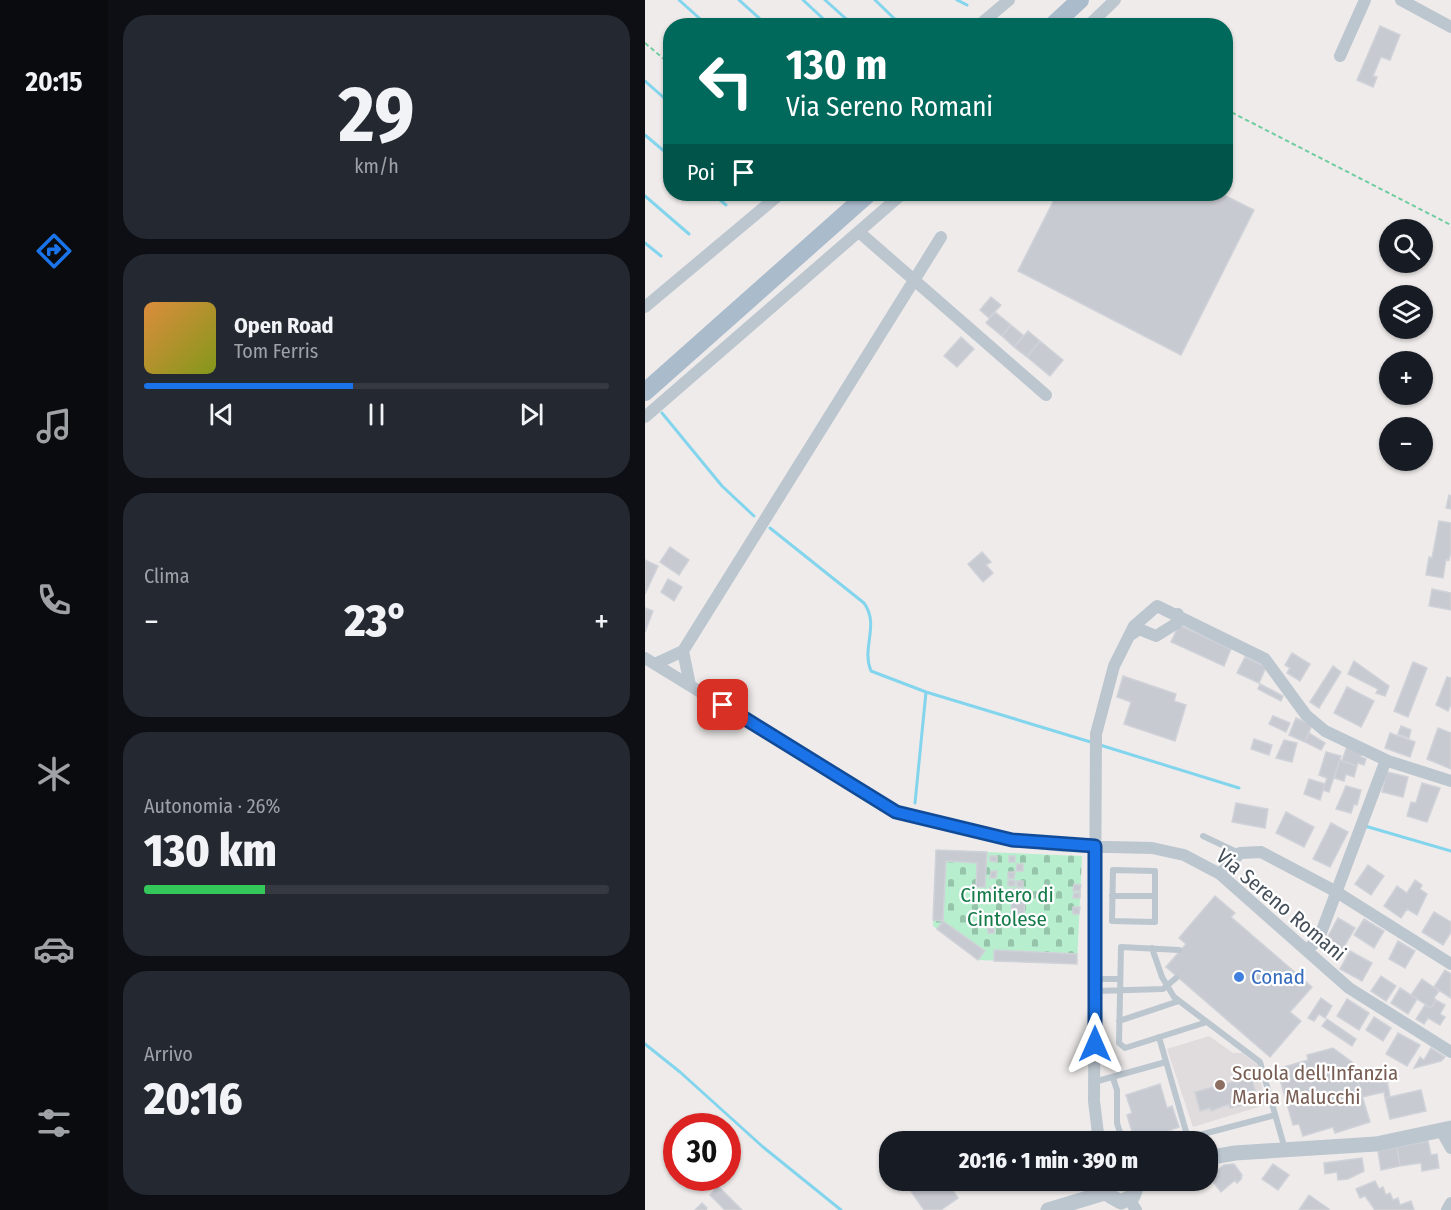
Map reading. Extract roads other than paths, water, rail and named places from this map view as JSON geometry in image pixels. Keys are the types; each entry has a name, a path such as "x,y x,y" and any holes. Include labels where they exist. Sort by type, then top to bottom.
{"main road":[{"path":"1061,18 1080,0"},
{"path":"645,392 860,201"}],"street":[{"path":"987,18 1008,0"},
{"path":"1096,18 1115,0"},
{"path":"1340,56 1365,0"},
{"path":"1401,0 1451,27"},
{"path":"645,307 772,201"},
{"path":"645,417 894,201"},
{"path":"859,232 1046,395"},
{"path":"650,661 683,651 941,237"},
{"path":"1097,1131 1094,1116 1095,740 1110,674 1134,626 1157,606 1178,614 1265,659 1306,715 1325,731 1388,761 1451,781"},
{"path":"1128,637 1139,629 1157,636 1177,623 1178,614"},
{"path":"683,651 690,685"},
{"name":"Via Sereno Romani","path":"650,661 896,812 1012,840 1152,848 1176,853 1199,862 1220,874 1349,988 1451,1052"},
{"path":"1307,949 1318,940 1384,765 1388,761"},
{"path":"1220,874 1240,853 1261,852 1335,891 1451,964"},
{"path":"1218,1157 1376,1144 1446,1129 1451,1148"},
{"path":"1048,1210 1096,1191"},
{"path":"1111,1191 1117,1201 1133,1205"},
{"path":"1447,1210 1451,1203"}],"lane":[{"path":"1203,836 1240,853"},
{"path":"1113,870 1155,871 1155,922 1112,921 1112,885 1113,870"},
{"path":"1095,885 1112,885"},
{"path":"1112,896 1155,896"},
{"path":"1179,950 1121,947 1119,1043 1123,1047 1207,1022"},
{"path":"1152,948 1167,986 1179,1001 1260,1062 1285,1150"},
{"path":"1095,985 1119,990 1163,989 1176,978"},
{"path":"1095,985 1119,979"},
{"path":"1119,1021 1179,1001"},
{"path":"1159,1037 1187,1131"},
{"path":"1094,1082 1166,1062"},
{"path":"1113,1078 1117,1090 1117,1123 1120,1131"},
{"path":"1218,1131 1275,1115"}],"waterway":[{"path":"679,0 699,18"},
{"path":"739,0 759,18"},
{"path":"803,0 822,18"},
{"path":"825,0 845,18"},
{"path":"875,0 894,18"},
{"path":"957,0 967,5"},
{"path":"645,81 663,97"},
{"path":"645,135 663,150"},
{"path":"645,196 689,234"},
{"path":"721,201 726,205"},
{"path":"645,243 661,256"},
{"path":"662,413 722,486 754,516"},
{"path":"770,528 864,603 871,628 868,654 871,671 926,692 915,803"},
{"path":"926,692 1094,743"},
{"path":"1100,745 1239,788"},
{"path":"1365,826 1451,851"},
{"path":"645,1044 680,1072 763,1147 841,1210"}],"place":[{"name":"Conad","path":"1239,977"},
{"name":"Scuola dell'Infanzia Maria Malucchi","path":"1220,1085"}],"park label":[{"name":"Cimitero di Cintolese","path":"1007,907"}]}
